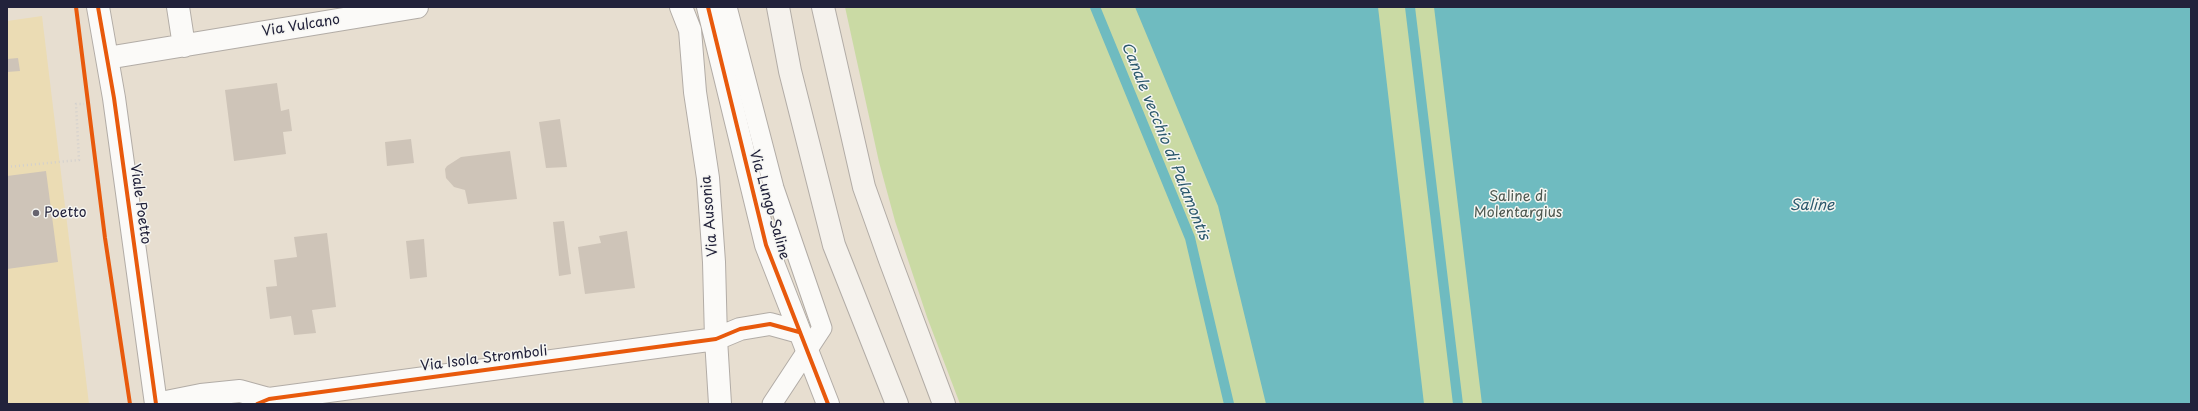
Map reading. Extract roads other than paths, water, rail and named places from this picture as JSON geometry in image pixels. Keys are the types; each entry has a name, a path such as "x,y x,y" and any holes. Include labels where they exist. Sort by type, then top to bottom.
{"main road":[{"path":"778,7 790,71 834,245 897,404"},
{"path":"823,7 864,187 944,404"}],"street":[{"name":"Viale Poetto","path":"98,7 119,129 156,404"},
{"path":"178,7 184,46"},
{"name":"Via Vulcano","path":"107,58 417,7"},
{"name":"Via Ausonia","path":"681,7 690,30 696,92 708,178 714,262 716,339 720,404"},
{"name":"Via Lungo Saline","path":"708,7 766,245 828,404"},
{"name":"Via Isola Stromboli","path":"156,404 201,395 240,391 263,401 716,339 740,329 770,324 803,342"}],"lane":[{"name":"Via Lungo Saline","path":"727,7 774,188 822,328 803,342 772,404"}],"water":[{"path":"1135,7 1378,7 1424,404 1266,404 1218,206"},
{"name":"Saline","path":"1434,7 2191,7 2191,404 1482,404"}],"waterway":[{"name":"Canale vecchio di Palamontis","path":"1095,7 1190,238 1229,404"},
{"path":"1410,7 1458,404"}],"place":[{"name":"Poetto","path":"36,213"}],"park label":[{"name":"Saline di Molentargius","path":"1518,206"}]}
